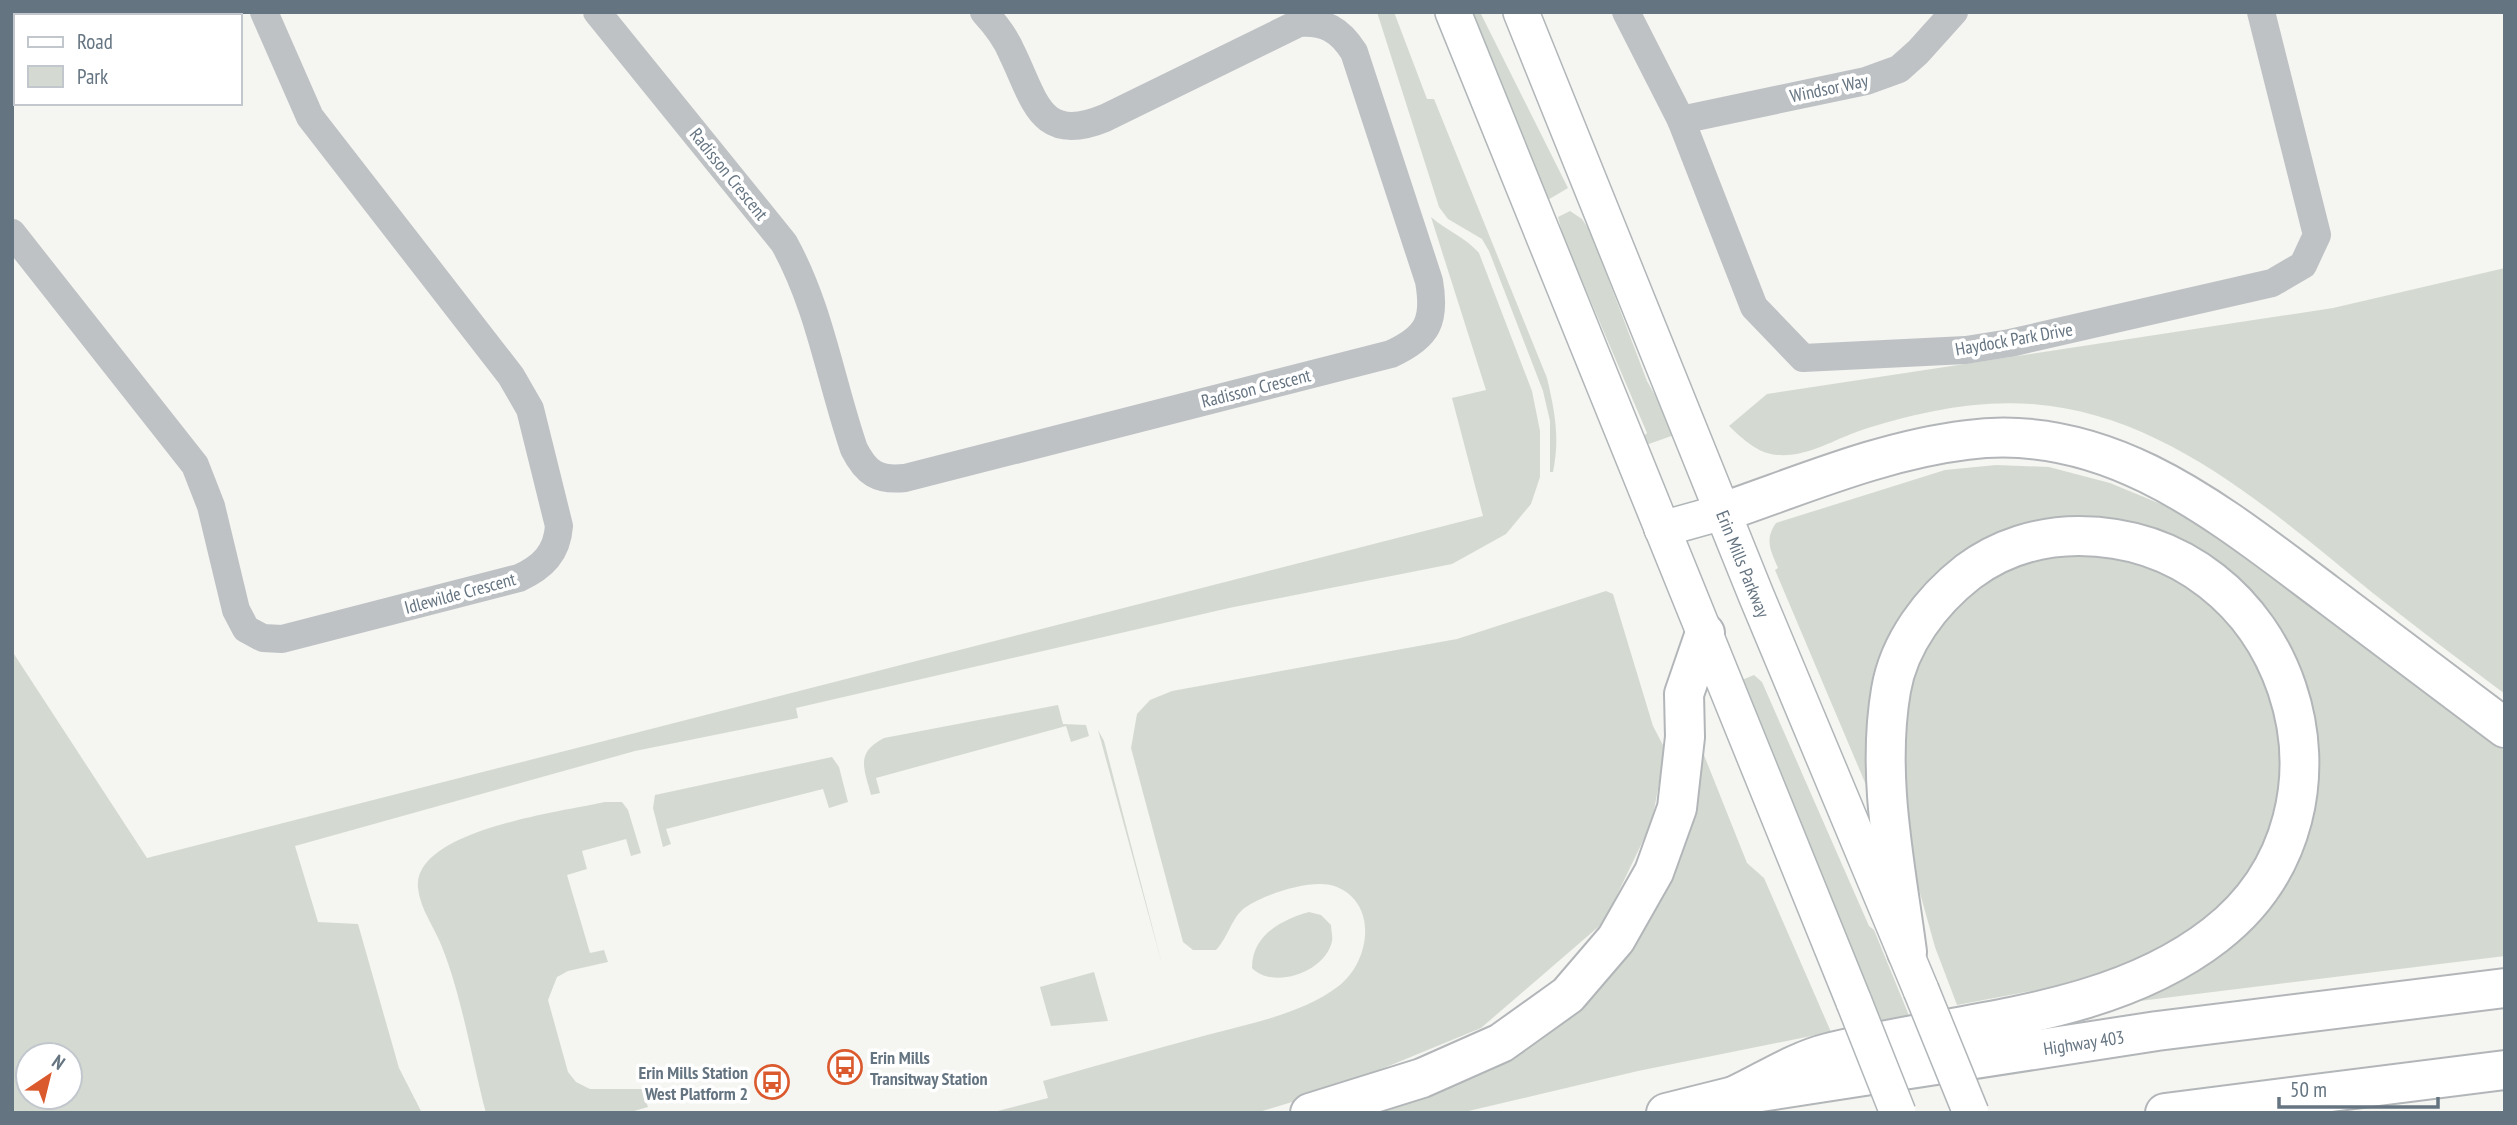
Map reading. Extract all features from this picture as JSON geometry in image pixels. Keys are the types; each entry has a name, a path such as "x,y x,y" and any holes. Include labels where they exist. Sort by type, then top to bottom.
{"highway":[{"path":"1723,512 1933,445 2003,437 2042,439 2078,446 2124,460 2228,519 2505,728"},
{"path":"1734,1096 1824,1054 2031,1012 2106,992 2171,964 2214,936 2242,912 2284,845 2293,815 2300,761 2297,724 2278,661 2262,632 2222,589 2186,564 2143,544 2095,536 2064,536 2014,547 1983,561 1954,583 1928,611 1903,652 1892,687 1888,720 1886,793 1907,952"},
{"path":"1310,1113 1422,1078 1501,1043 1567,995 1616,939 1654,872 1676,808 1685,737 1684,694 1705,633"},
{"name":"Highway 403","path":"1666,1113 1734,1096 2157,1031 2505,988"},
{"path":"2165,1113 2505,1070"}],"main road":[{"path":"1453,12 1898,1113"},
{"name":"Erin Mills Parkway","path":"1521,12 1723,512 1907,952 1971,1113"},
{"path":"1662,529 1723,512"}],"street":[{"name":"Idlewilde Crescent","path":"12,233 195,465 211,506 236,610 246,629 263,638 282,639 519,578 536,570 558,542 559,526 530,409 511,376 310,117 264,12"},
{"name":"Radisson Crescent","path":"597,12 784,243 803,277 816,310 854,449 862,465 872,475 886,480 905,478 1391,354 1414,343 1430,323 1433,304 1429,281 1354,52 1345,39 1330,26 1315,22 1299,23 1105,118 1084,127 1066,127 1050,121 1038,110 1012,51 984,12"},
{"name":"Haydock Park Drive","path":"1626,12 1681,120 1754,307 1803,358 1966,350 2010,343 2272,283 2303,265 2317,235 2261,12"},
{"name":"Windsor Way","path":"1681,120 1866,81 1899,69 1954,12"}],"green space":[{"path":"1377,12 1394,12 1427,99 1434,99 1547,378 1556,425 1553,472 1550,472 1550,421 1543,391 1489,251 1482,239 1448,219 1439,207"},
{"path":"1470,12 1480,12 1568,188 1546,201"},
{"path":"1570,211 1582,219 1590,231 1647,381 1677,434 1646,445 1642,438 1647,433 1563,236 1558,217"},
{"path":"1431,217 1479,253 1532,391 1540,431 1540,477 1531,504 1506,534 1452,564 1229,608 796,708 798,718 635,751 295,846 318,922 358,924 399,1068 422,1113 12,1113 12,651 147,858 1483,516 1452,398 1486,390"},
{"path":"2505,268 2505,694 2257,501 2172,447 2127,426 2080,411 2031,404 1987,404 1944,409 1901,419 1859,431 1810,451 1778,455 1757,449 1729,426 1767,394 2333,308"},
{"path":"1996,465 2049,467 2110,483 2168,507 2220,540 2505,751 2505,956 2107,1005 2267,899 2303,703 2157,537 1957,563 1869,792 1775,570 1778,568 1771,551 1772,529 1776,523 1945,470"},
{"path":"2098,550 2177,575 2247,637 2281,722 2282,798 2255,871 2210,922 2127,965 2048,988 1957,1005 1935,947 1913,868 1901,729 1907,684 1943,613 2010,562"},
{"path":"1606,591 1613,594 1653,726 1665,749 1652,822 1604,922 1481,1028 1328,1091 1256,1113 990,1113 1048,1098 1043,1081 1259,1022 1293,1010 1340,985 1358,962 1365,933 1359,906 1350,895 1328,884 1290,888 1254,902 1237,916 1216,950 1193,950 1183,942 1131,748 1137,714 1150,700 1172,691 1457,639"},
{"path":"1754,675 1762,682 1869,926 1874,930 1910,1018 1880,1023 1737,682"},
{"path":"1058,705 1063,724 1086,725 1089,736 1071,742 1066,726 876,778 880,793 871,795 864,769 865,756 869,749 884,738"},
{"path":"1098,730 1104,741 1162,964"},
{"path":"1702,750 1747,863 1764,878 1831,1032 1638,1071 1460,1113 1351,1113 1572,1008"},
{"path":"832,757 839,767 848,802 829,808 823,789 666,829 671,844 663,847 653,808 655,795"},
{"path":"605,802 622,802 628,810 641,853 631,856 626,839 582,851 587,869 567,875 590,953 604,950 608,962 568,971 557,977 548,1000 568,1072 576,1082 590,1089 642,1089 648,1107 627,1113 486,1113 455,987 442,947 419,896 418,888 423,868 439,851 494,827"},
{"path":"1309,912 1321,915 1331,925 1332,941 1328,952 1320,961 1310,969 1285,977 1261,974 1252,968 1257,946 1270,931 1288,919"},
{"path":"1094,972 1108,1021 1051,1026 1040,987"}],"place":[{"name":"Erin Mills Transitway Station","path":"845,1067"},
{"name":"Erin Mills Station West Platform 2","path":"772,1082"}]}
